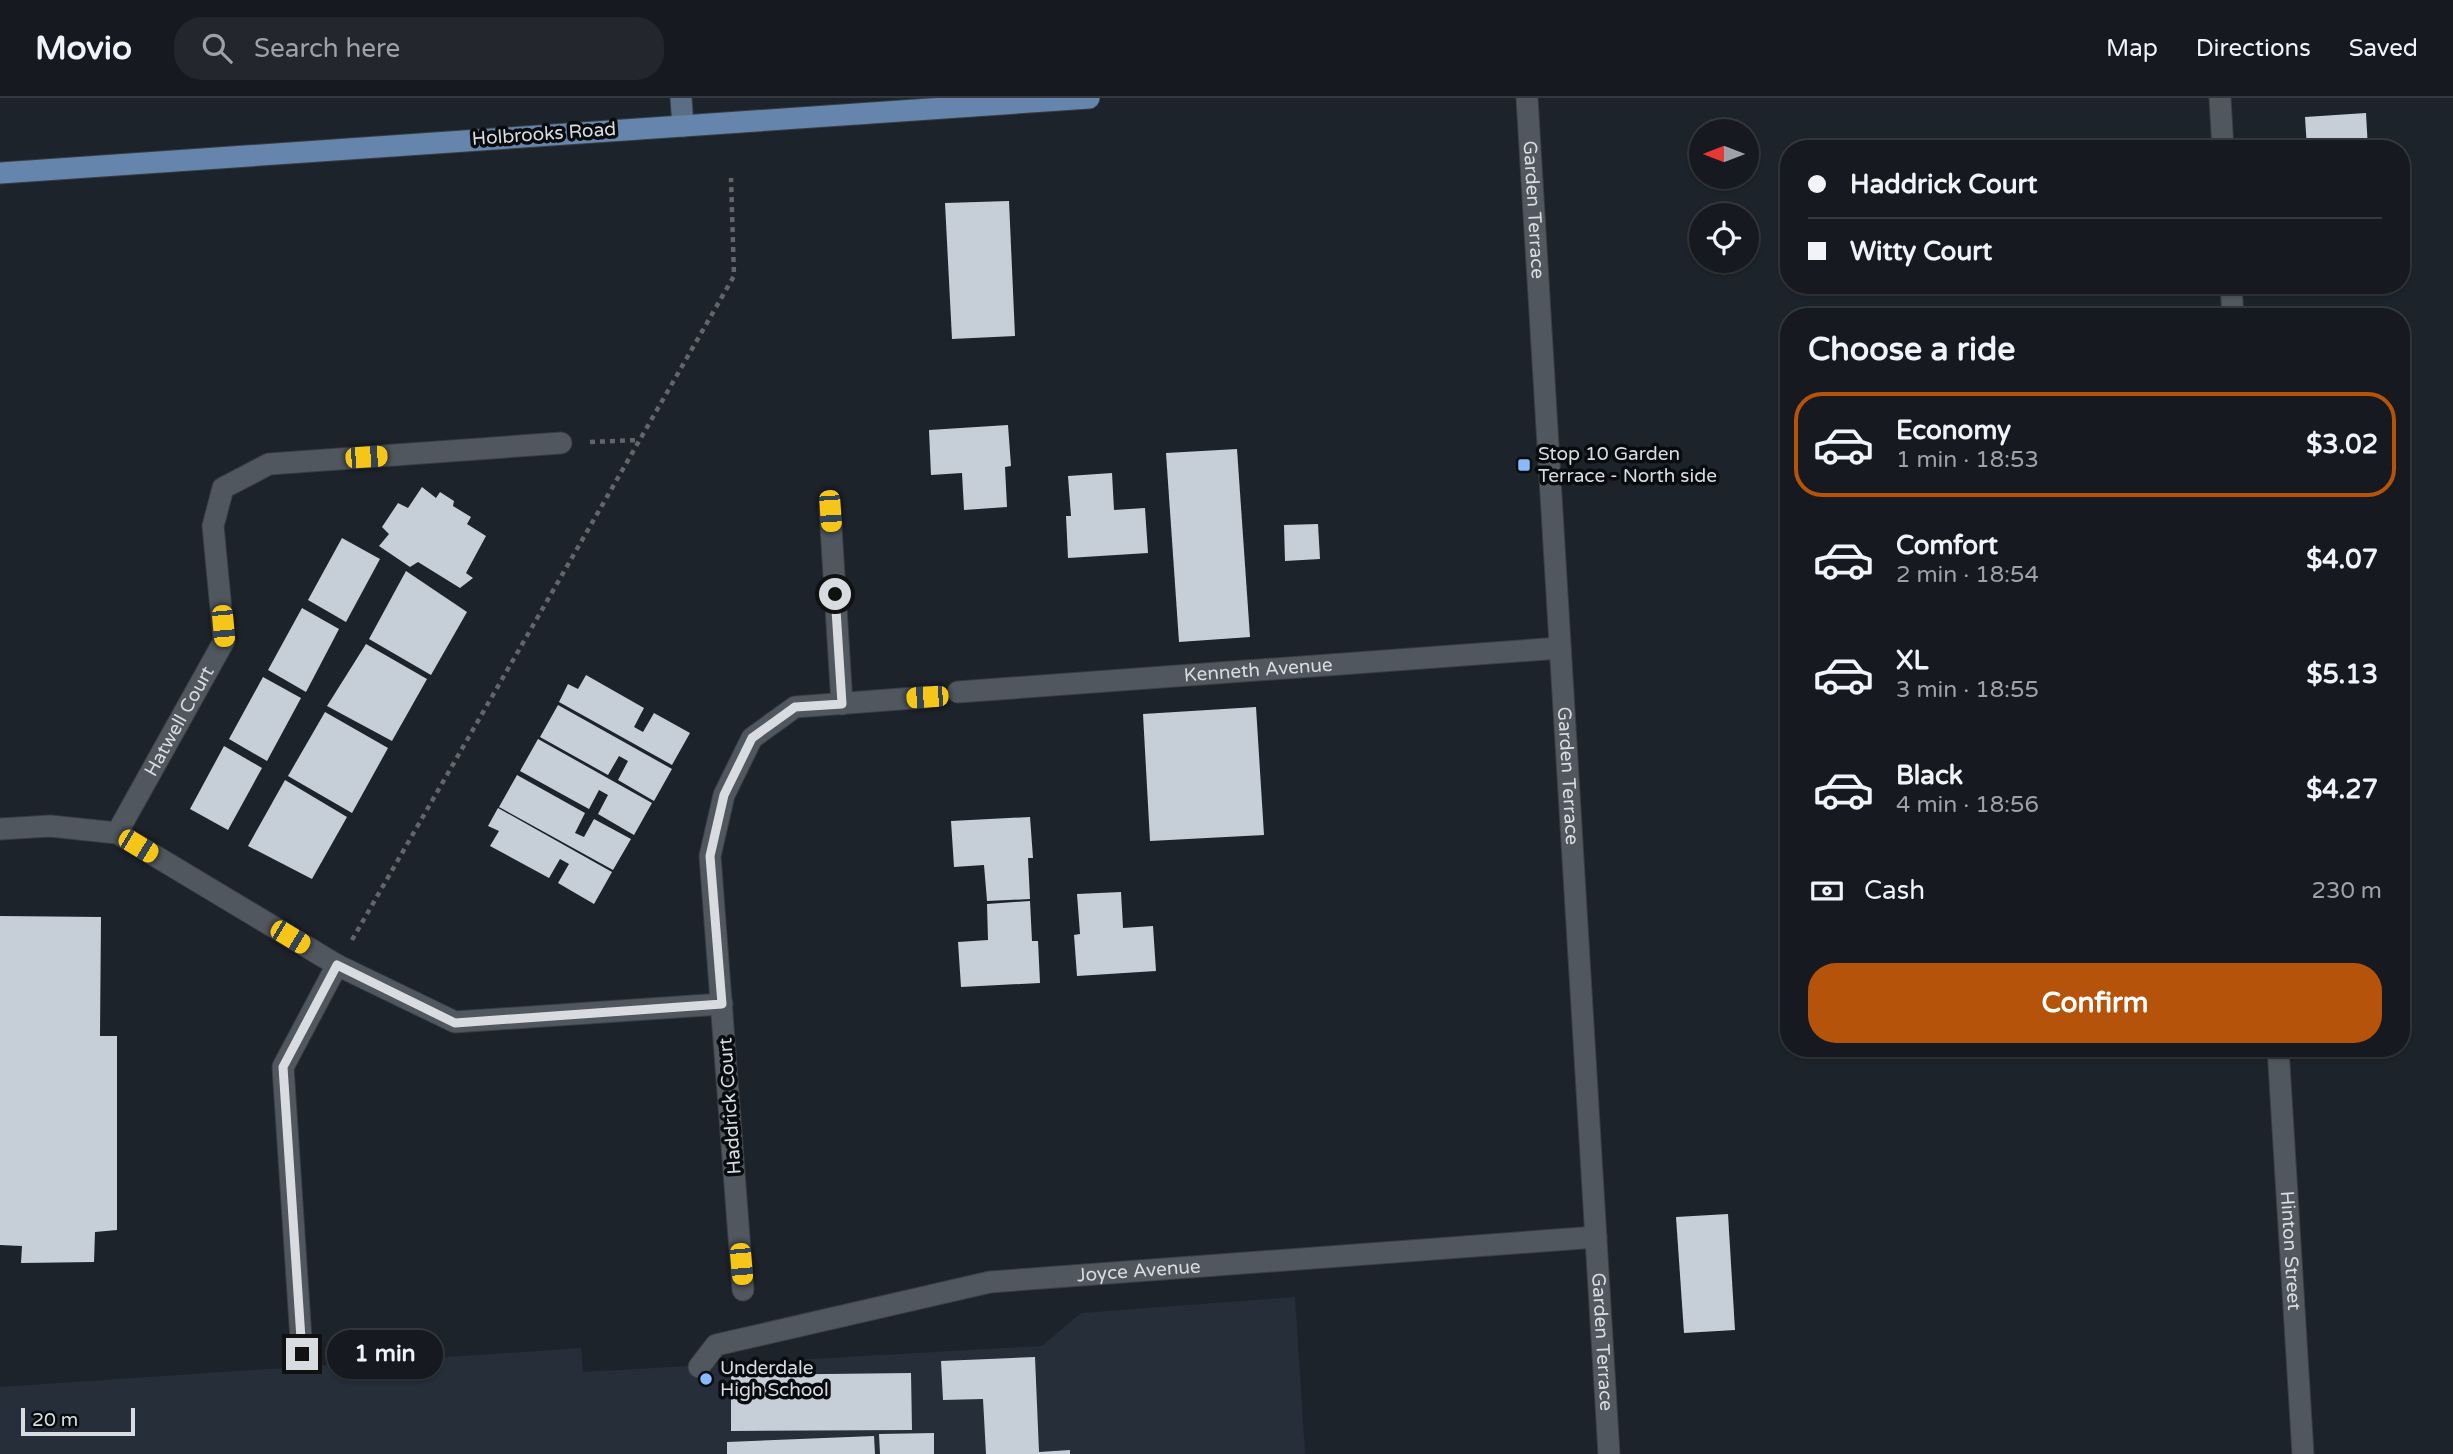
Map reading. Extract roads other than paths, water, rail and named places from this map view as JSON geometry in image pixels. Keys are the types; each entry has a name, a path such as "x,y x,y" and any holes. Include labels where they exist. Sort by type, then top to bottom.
{"main road":[{"name":"Holbrooks Road","path":"0,173 1089,98"}],"street":[{"path":"681,98 682,125"},
{"name":"Garden Terrace","path":"1527,98 1609,1454"},
{"path":"2220,98 2222,140"},
{"name":"Hatwell Court","path":"117,833 224,641 213,526 223,488 269,464 561,443"},
{"path":"830,511 842,704"},
{"name":"Kenneth Avenue","path":"958,692 1560,648"},
{"name":"Haddrick Court","path":"744,1290 710,856 724,795 752,738 795,707 927,697"},
{"path":"0,829 50,826 117,833 337,965 455,1023 722,1004"},
{"path":"302,1354 283,1067 337,965"},
{"name":"Hinton Street","path":"2279,1057 2302,1454"},
{"name":"Joyce Avenue","path":"699,1367 716,1345 990,1282 1596,1237"}],"place":[{"name":"Stop 10 Garden Terrace - North side","path":"1524,465"},
{"name":"Underdale High School","path":"706,1379"}]}
